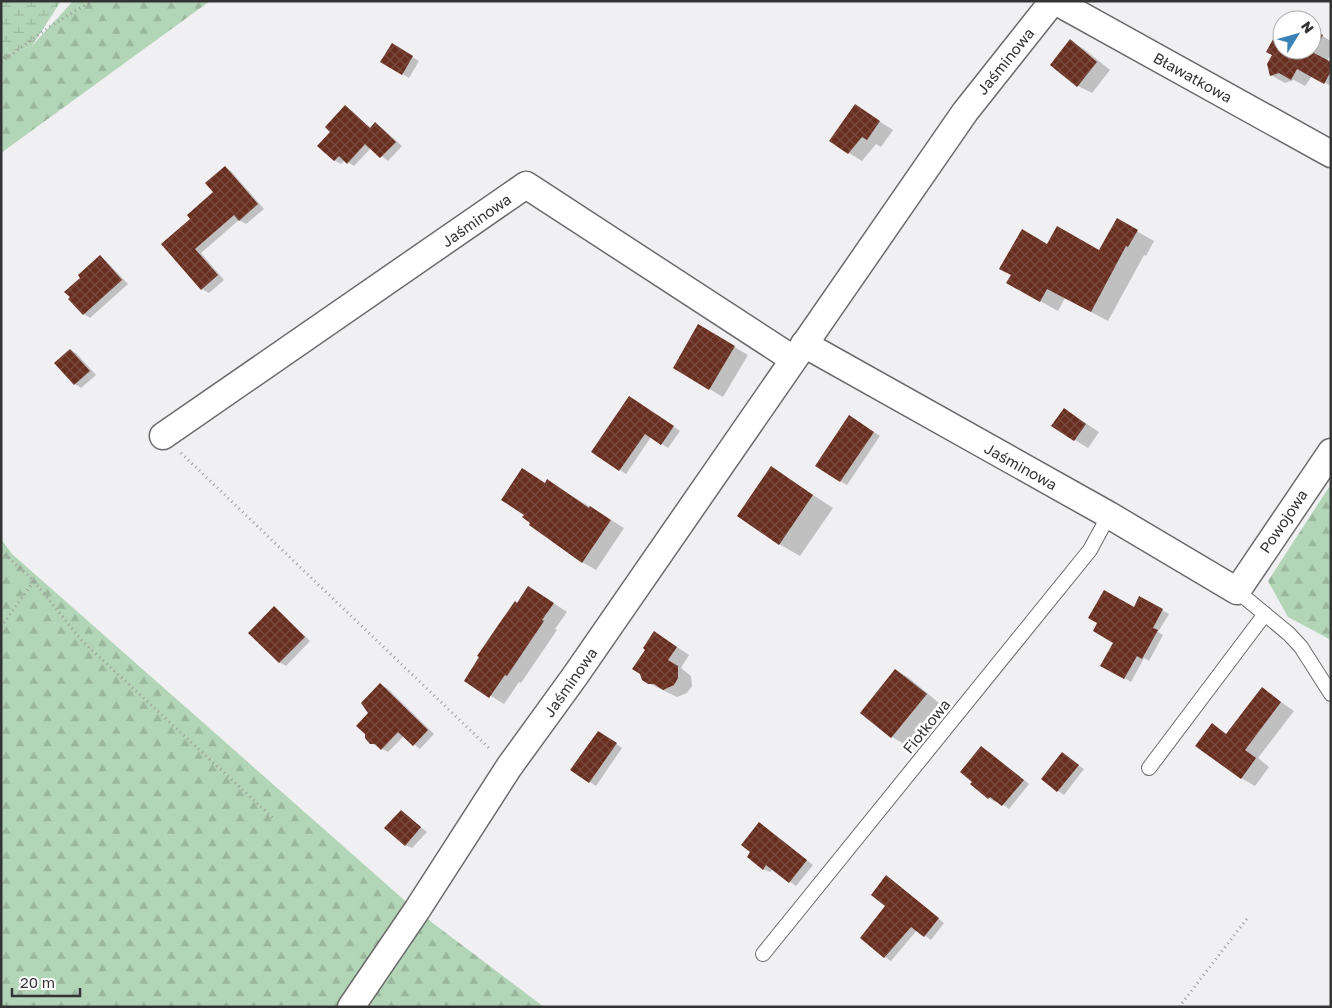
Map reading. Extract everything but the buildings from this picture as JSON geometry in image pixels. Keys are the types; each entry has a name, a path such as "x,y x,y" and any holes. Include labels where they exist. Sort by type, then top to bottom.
{"street":[{"name":"Bławatkowa","path":"1054,1 1331,154"},
{"name":"Jaśminowa","path":"351,1007 417,910 509,767 575,676 965,112 1054,1"},
{"name":"Jaśminowa","path":"163,436 526,185 799,351 1109,515 1236,591"},
{"name":"Powojowa","path":"1236,591 1331,452"}],"lane":[{"name":"Fiołkowa","path":"763,954 1090,550 1109,515"},
{"path":"1236,591 1289,634 1301,647 1331,694"},
{"path":"1149,768 1265,614"}],"path":[{"path":"1,62 55,23 92,1"},
{"path":"163,436 509,767"},
{"path":"1,551 34,582 82,641 272,818"},
{"path":"1,627 34,582"},
{"path":"1179,1007 1249,916"}],"green space":[{"path":"1,1 61,1 32,46 1,55"},
{"path":"73,1 210,1 1,153 1,55 32,46"},
{"path":"1331,484 1331,640 1288,617 1268,581"},
{"path":"1,539 12,554 411,906 338,1007 1,1007"},
{"path":"422,915 544,1007 360,1007"}]}
